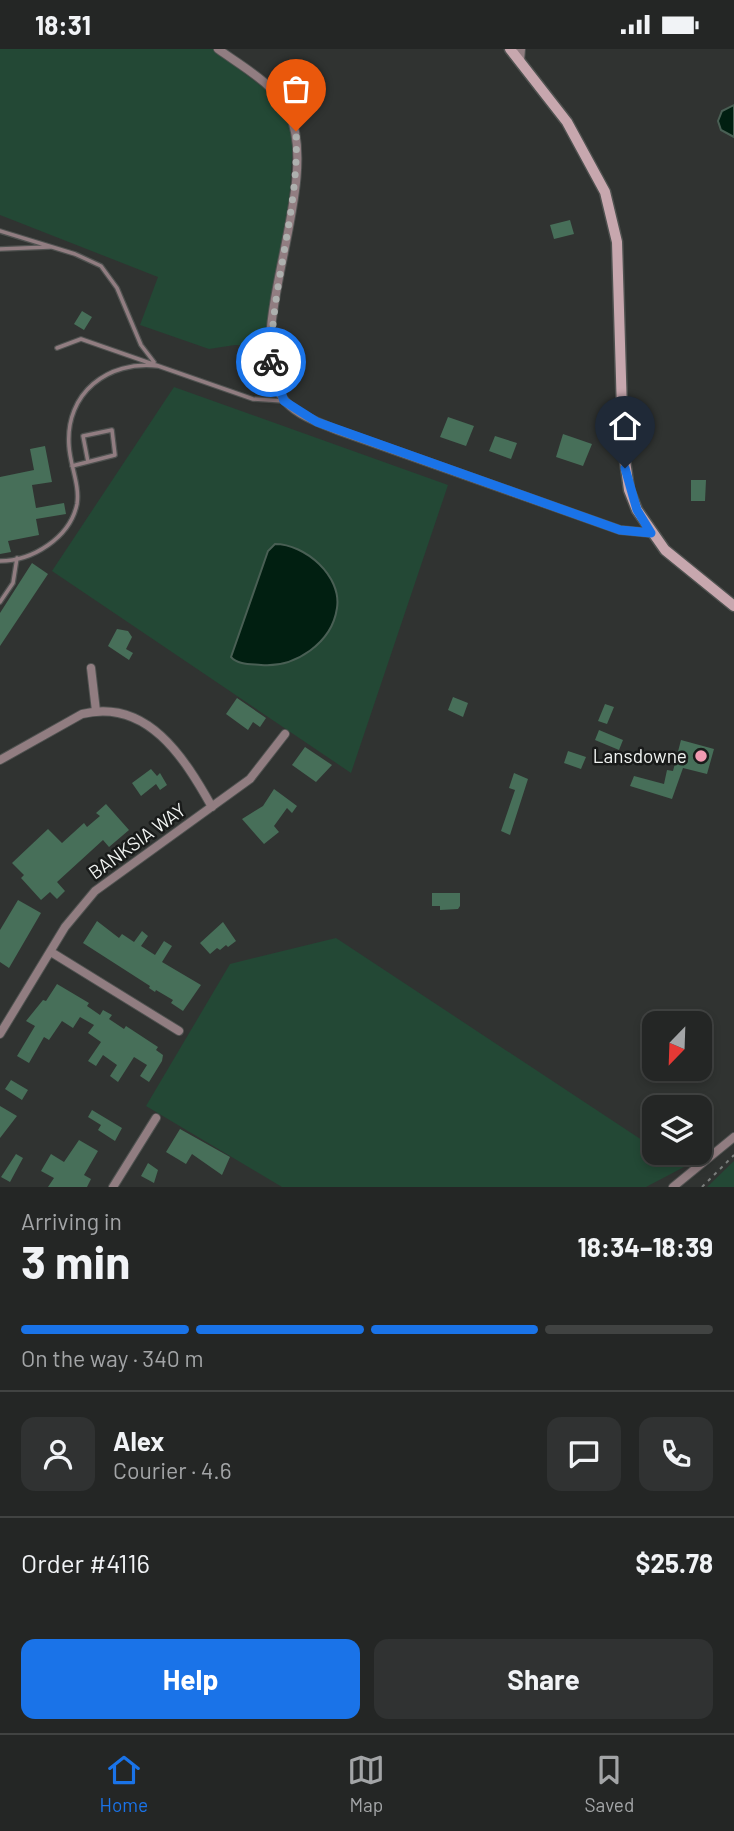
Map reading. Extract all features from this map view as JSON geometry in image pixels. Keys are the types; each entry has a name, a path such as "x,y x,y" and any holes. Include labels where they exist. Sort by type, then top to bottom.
{"street":[{"path":"218,49 282,99 296,131 292,209 271,339 271,363 284,401 317,422 348,434 620,530 651,533"},
{"path":"510,49 521,55 567,122 605,192 617,242 625,468 637,510 651,533 681,565 734,606"},
{"path":"91,668 96,711"},
{"path":"0,760 67,721 96,711 122,712 152,727 177,754 212,807"},
{"name":"BANKSIA WAY","path":"2,1030 72,918 95,891 250,779 285,734"},
{"path":"51,952 179,1031"},
{"path":"113,1187 156,1118"},
{"path":"673,1187 734,1137"}],"lane":[{"path":"0,231 55,247 101,266 117,288 141,345 158,366"},
{"path":"0,249 55,247"},
{"path":"57,348 81,339 253,399 284,401"},
{"path":"0,561 17,558 50,544 68,525 77,504 68,434 76,406 86,389 110,371 125,366 158,366"},
{"path":"72,466 88,462 115,455 112,430 83,436 88,462"},
{"path":"0,602 13,583 17,558"}],"path":[{"path":"702,1187 734,1155"}],"shaded area":[{"path":"0,49 213,49 275,97 285,111 293,142 289,204 266,347 235,345 209,349 140,325 158,277 0,215"},
{"path":"734,105 734,137 721,130 718,121 722,111"},
{"path":"174,387 448,485 351,773 52,571"},
{"path":"275,544 298,549 319,564 327,574 337,596 334,621 320,642 299,658 274,665 241,663 231,657 268,551"},
{"path":"336,938 642,1140 642,1165 684,1167 646,1187 282,1187 146,1106 230,964"},
{"path":"734,1161 734,1187 707,1187"}],"building":[{"path":"570,220 574,234 554,239 550,225"},
{"path":"82,311 92,317 84,330 74,324"},
{"path":"448,417 474,426 466,446 440,437"},
{"path":"563,434 592,444 583,466 556,457"},
{"path":"495,436 517,443 511,459 489,451"},
{"path":"45,446 52,482 32,485 36,508 64,503 66,514 36,519 39,535 8,541 11,552 0,554 0,477 34,470 30,449"},
{"path":"691,480 706,480 705,501 691,501"},
{"path":"32,563 48,574 0,646 0,613"},
{"path":"117,629 128,631 132,637 126,649 133,653 129,660 108,646"},
{"path":"453,697 468,703 463,717 448,710"},
{"path":"237,698 266,718 260,727 253,722 248,730 226,714"},
{"path":"605,704 614,707 607,724 598,721"},
{"path":"599,730 623,740 619,750 595,740"},
{"path":"681,740 714,749 707,774 683,768 672,799 630,786 634,776 664,784 667,770 673,771"},
{"path":"305,747 332,765 316,782 292,765"},
{"path":"568,751 586,757 581,769 564,763"},
{"path":"151,769 157,776 160,773 167,785 160,790 156,784 141,796 132,783"},
{"path":"514,773 528,779 510,835 501,831 515,790 509,788"},
{"path":"274,789 297,806 292,813 287,808 274,826 279,832 264,844 242,819 263,806"},
{"path":"106,804 129,830 109,847 103,840 57,882 65,891 57,899 50,892 41,900 21,878 24,875 12,863 48,829 62,843 84,823 87,827 100,816 96,813"},
{"path":"432,893 460,893 460,906 458,909 440,910 440,906 432,906"},
{"path":"18,900 41,913 9,968 0,962 0,930"},
{"path":"97,921 119,938 122,934 134,942 142,931 148,936 141,946 155,955 164,941 172,946 162,962 201,985 183,1011 171,1003 173,1000 156,990 155,992 150,986 83,943"},
{"path":"223,922 236,941 220,950 217,948 210,954 200,943"},
{"path":"57,984 89,1003 87,1006 100,1015 103,1010 112,1015 109,1019 124,1029 126,1026 158,1047 156,1050 163,1055 162,1061 149,1082 140,1076 147,1065 134,1057 118,1082 110,1076 117,1065 103,1055 96,1066 88,1061 101,1042 88,1033 94,1025 80,1017 73,1028 62,1021 49,1040 44,1037 29,1063 17,1056 35,1026 26,1021 43,1000 46,1001"},
{"path":"11,1080 28,1090 22,1100 5,1089"},
{"path":"0,1106 17,1116 0,1138"},
{"path":"92,1110 122,1128 115,1141 98,1130 101,1125 88,1117"},
{"path":"180,1129 230,1157 222,1175 192,1154 186,1164 166,1152"},
{"path":"79,1140 98,1151 84,1175 91,1179 87,1187 48,1187 54,1178 41,1171 51,1154 64,1162"},
{"path":"16,1154 23,1158 10,1182 1,1177"},
{"path":"148,1163 158,1170 154,1183 141,1176"}],"way so far":[{"path":"271,362 274,307 292,209 296,131"}],"place":[{"name":"Lansdowne","path":"701,756"}],"route":[{"path":"271,362 284,401 317,422 620,530 651,533 637,510 629,490 625,468"}]}
